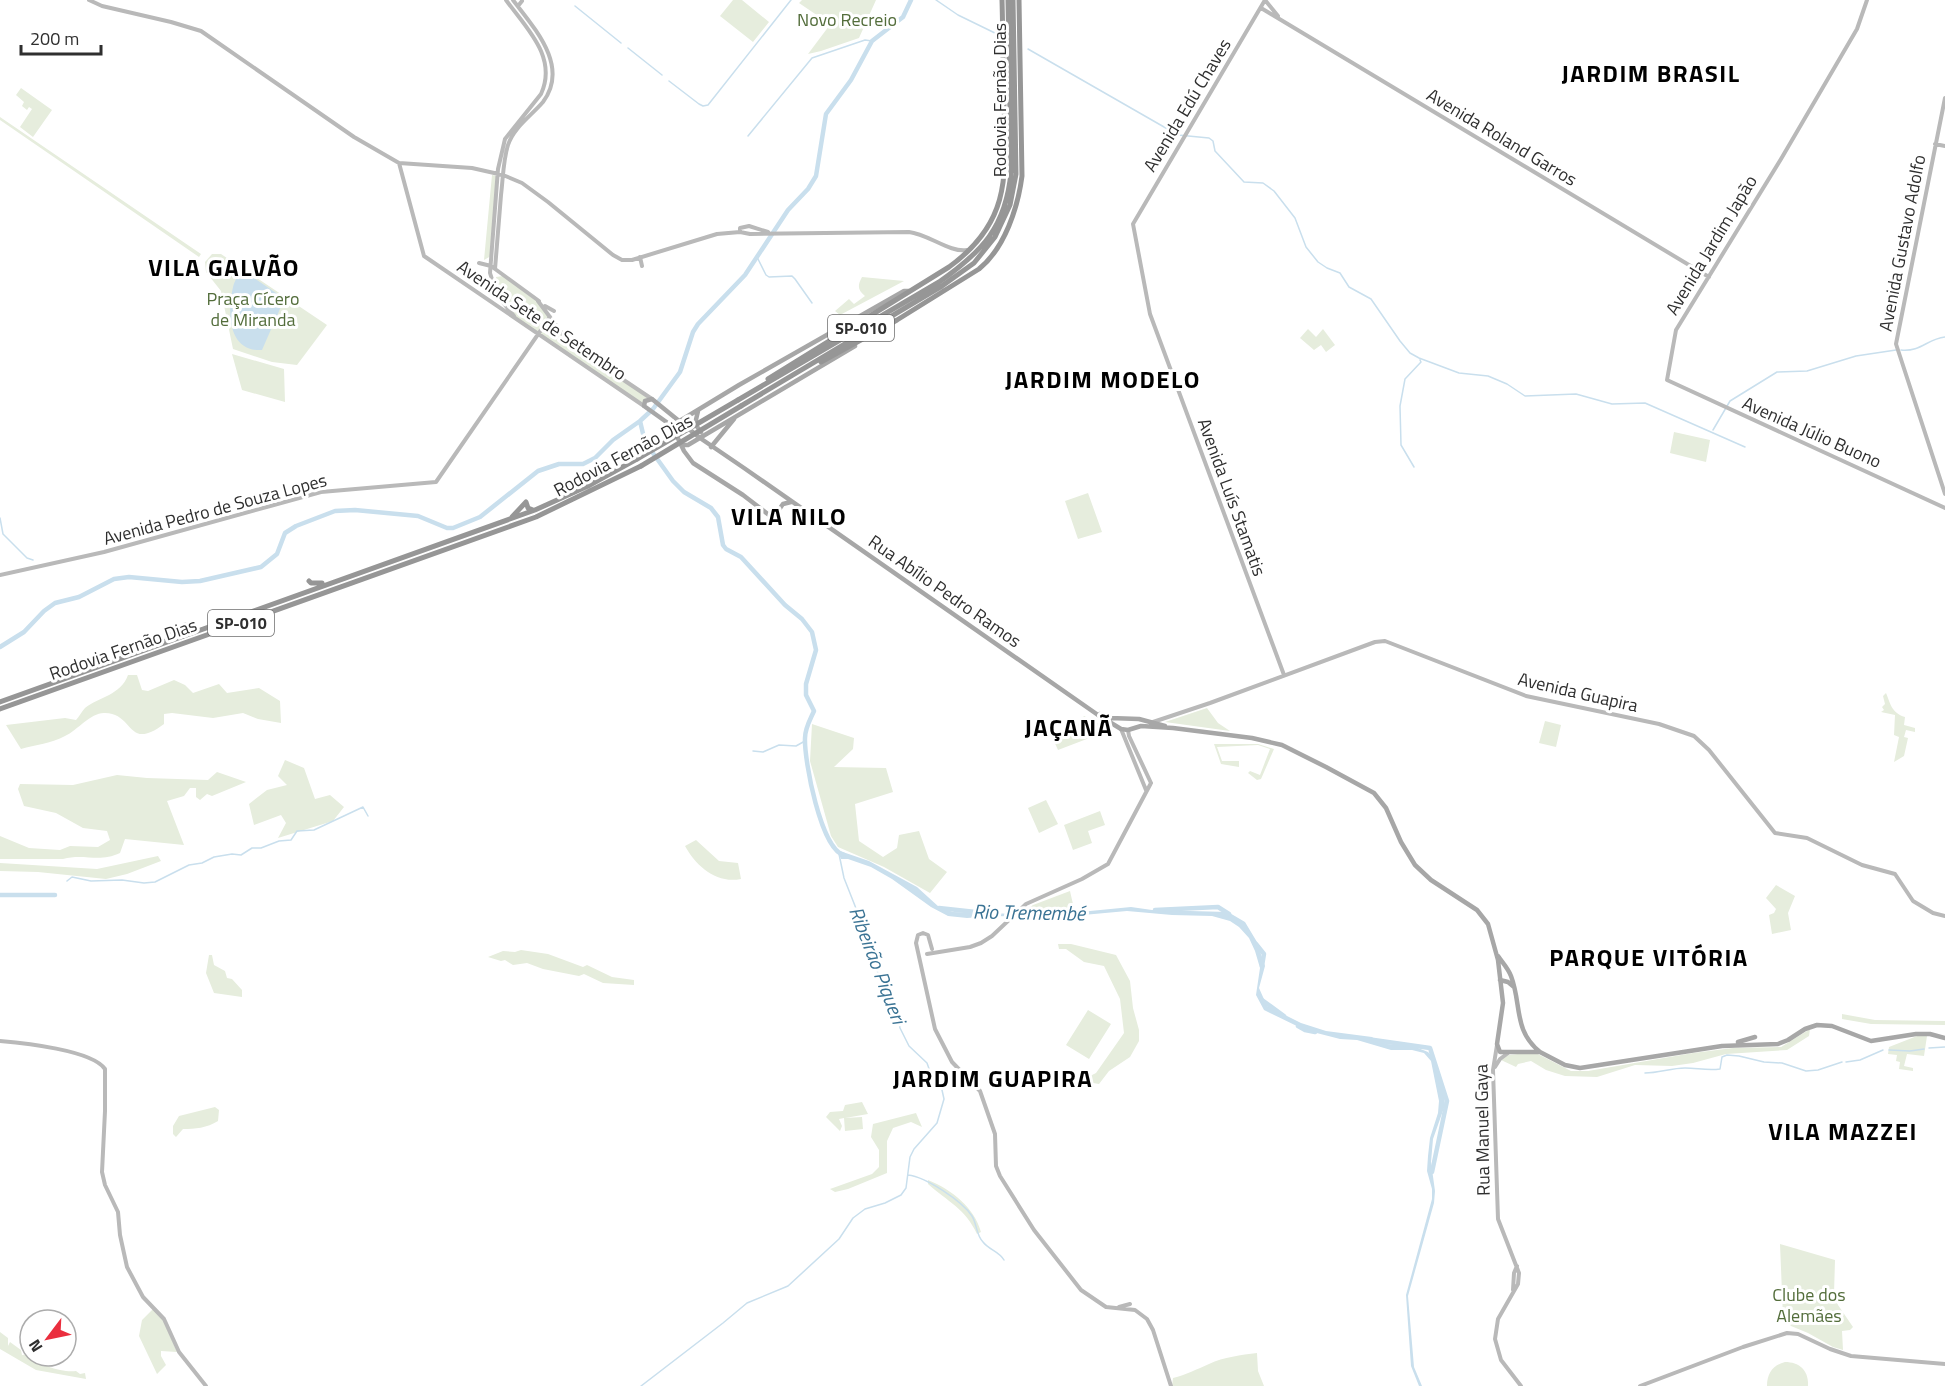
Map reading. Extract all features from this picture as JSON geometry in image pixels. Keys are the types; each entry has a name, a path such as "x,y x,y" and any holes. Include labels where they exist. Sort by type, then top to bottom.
{"highway":[{"path":"740,402 749,390 954,264 971,249 987,229 1003,187 1005,147 1002,0"},
{"name":"Rodovia Fernão Dias","path":"0,709 536,517 641,466 740,402 939,282 980,249 992,232 1008,195 1011,172 1008,0"},
{"name":"Rodovia Fernão Dias","path":"0,702 535,510 588,486 740,402 787,379 959,275 979,258 995,237 1010,205 1016,174 1013,0"},
{"name":"SP-010","path":"897,320 984,265 1013,217 1020,190 1023,158 1019,0"},
{"path":"787,379 897,320"},
{"path":"509,520 526,502 528,508 535,510"},
{"path":"309,580 311,583 327,583"},
{"path":"164,642 182,626 192,632"}],"main road":[{"path":"89,0 102,6 201,31 354,137 399,163 457,166 503,175 531,189 617,258 626,260 713,235 740,232 750,234 909,232 922,234 960,251 971,249"},
{"path":"493,267 491,256 497,174 505,139 537,99 544,86 547,71 538,45 506,0"},
{"path":"513,0 547,49 552,70 552,81 547,94 521,124 509,143 503,175 492,285 518,321"},
{"name":"Avenida Jardim Japão","path":"1667,380 1676,330 1857,30 1867,0"},
{"path":"518,6 522,1"},
{"name":"Avenida Roland Garros","path":"1264,3 1270,14 1709,277"},
{"name":"Avenida Roland Garros","path":"1264,3 1281,19"},
{"name":"Avenida Edú Chaves","path":"1133,224 1264,3"},
{"name":"Avenida Gustavo Adolfo","path":"1945,98 1896,345 1945,494"},
{"path":"1935,144 1945,146"},
{"name":"Avenida Sete de Setembro","path":"399,163 424,256 645,407"},
{"name":"Avenida Luís Stamatis","path":"1133,224 1150,314 1284,675"},
{"path":"740,232 743,226 769,232"},
{"path":"750,234 757,228"},
{"path":"954,249 958,257 954,264"},
{"path":"491,256 480,263 493,267 554,311"},
{"path":"640,257 642,266"},
{"path":"492,285 496,276 503,275"},
{"path":"678,422 897,295 909,291"},
{"path":"538,301 570,344 652,399"},
{"path":"538,335 550,317"},
{"name":"SP-010","path":"681,445 688,445 897,320"},
{"name":"Avenida Pedro de Souza Lopes","path":"0,575 104,552 321,492 437,480 538,335"},
{"path":"616,387 619,381 617,376"},
{"name":"Avenida Júlio Buono","path":"1667,380 1945,508"},
{"path":"652,399 646,400 645,407 672,426 686,455 693,463 743,495 773,518 783,504 791,502"},
{"name":"Rua Abílio Pedro Ramos","path":"652,399 711,447 1121,729"},
{"path":"699,409 695,424 699,431 707,434"},
{"path":"711,447 728,429 736,416"},
{"path":"780,494 783,504"},
{"name":"Avenida Guapira","path":"1153,722 1382,641 1526,696 1678,729 1694,736 1709,750 1775,833 1807,838 1862,865 1895,874 1913,901 1933,913 1945,916"},
{"path":"1093,711 1110,718 1133,718 1173,728"},
{"path":"1121,729 1133,718"},
{"path":"1139,719 1139,727"},
{"path":"1121,729 1128,730 1153,722"},
{"path":"1139,727 1173,728 1252,738 1282,745 1374,793 1386,808 1414,865 1431,880 1477,910 1486,921 1496,953 1508,969 1514,987 1519,1023 1532,1045 1540,1052 1565,1065 1580,1068 1730,1045 1778,1044 1810,1026 1817,1025 1827,1025 1871,1041 1916,1034 1930,1034 1945,1038"},
{"path":"1121,729 1146,791"},
{"path":"1128,730 1129,738 1151,783"},
{"path":"1142,782 1151,783"},
{"path":"918,948 927,955 981,943 992,936 1010,917 1029,902 1082,879 1108,864 1151,783"},
{"path":"932,949 930,939 925,933 916,937 934,1024 942,1046 952,1062 975,1084 981,1094 995,1134 996,1167 1000,1176 1034,1230 1081,1290 1106,1307 1135,1310 1147,1319 1153,1328 1171,1386"},
{"path":"932,949 944,952"},
{"path":"921,963 932,949"},
{"name":"Rua Manuel Gaya","path":"1496,953 1503,1008 1493,1070 1498,1220 1516,1266 1514,1291 1498,1319 1495,1339 1501,1360 1521,1386"},
{"path":"1500,980 1514,987"},
{"path":"1810,1026 1817,1032 1817,1025"},
{"path":"1730,1045 1755,1036"},
{"path":"0,1041 40,1045 95,1060 105,1069 102,1172 105,1185 118,1212 127,1267 143,1297 164,1319 179,1353 206,1386"},
{"path":"1497,1044 1500,1052 1540,1052"},
{"path":"1527,1051 1532,1045"},
{"path":"1493,1070 1498,1061 1508,1053"},
{"path":"1135,1310 1136,1302"},
{"path":"1115,1308 1130,1304"},
{"path":"1640,1386 1773,1336 1787,1333 1798,1334 1838,1352 1857,1356 1945,1364"}],"green space":[{"path":"733,0 742,0 769,22 753,42 720,16"},
{"name":"Novo Recreio","path":"802,0 876,0 859,38 808,54 829,26 827,22 799,3"},
{"path":"21,88 52,110 33,137 20,127 32,109 29,107 27,110 22,106 24,102 16,95"},
{"path":"0,117 201,254 199,257 0,120"},
{"path":"492,175 497,176 491,256 484,260"},
{"name":"Praça Cícero de Miranda","path":"212,254 221,254 327,325 297,365 272,362 233,349 221,291 206,272 205,262"},
{"path":"503,276 537,300 567,343 648,397 642,404 517,318 496,288 496,277"},
{"path":"862,277 904,281 840,315 835,311 849,299 854,304 865,296 859,288"},
{"path":"1308,329 1316,337 1323,329 1335,345 1326,352 1321,345 1314,350 1300,338"},
{"path":"232,354 284,369 285,402 242,390"},
{"path":"1674,432 1710,440 1706,462 1670,453"},
{"path":"1088,493 1102,532 1078,539 1065,501"},
{"path":"128,675 137,675 142,690 148,691 174,680 185,685 193,693 219,684 227,693 259,688 280,701 281,723 258,719 243,713 213,718 172,713 164,714 164,724 152,732 143,734 137,733 114,715 100,713 60,738 21,749 6,725 65,718 76,720 85,708 120,687"},
{"path":"1886,693 1894,710 1905,717 1904,725 1915,728 1915,732 1906,730 1904,737 1908,738 1904,756 1894,762 1899,737 1894,735 1895,715 1881,712 1884,710 1883,696"},
{"path":"1207,708 1218,723 1230,731 1165,722"},
{"path":"1084,716 1113,729 1058,750 1053,739 1073,731"},
{"path":"1545,721 1561,725 1556,747 1539,743"},
{"path":"812,724 854,738 853,749 834,767 886,768 893,792 855,804 859,841 883,857 897,848 899,835 919,831 929,859 947,872 930,893 884,867 838,847 831,836 810,761"},
{"path":"1214,744 1258,744 1274,749 1261,779 1257,780 1248,773 1250,771 1260,775 1270,749 1258,745 1217,747 1222,761 1239,761 1239,767 1221,764"},
{"path":"285,760 304,768 315,799 330,795 344,807 333,821 278,838 286,823 281,815 254,825 249,804 267,790 287,785 278,776"},
{"path":"217,772 246,782 212,796 207,794 200,800 196,797 196,788 190,788 184,796 167,801 184,845 125,839 120,853 112,856 0,859 0,836 29,848 60,850 70,846 98,847 110,840 107,831 83,828 56,813 24,806 18,789 20,784 73,785 117,775 208,780"},
{"path":"1046,800 1058,824 1039,833 1028,808"},
{"path":"1100,811 1105,825 1088,831 1092,843 1073,850 1064,825"},
{"path":"696,840 719,861 738,863 741,879 723,879 701,867 685,846"},
{"path":"158,856 161,861 106,879 38,872 0,871 0,863 97,869"},
{"path":"1776,885 1795,896 1788,913 1791,930 1772,934 1769,915 1776,909 1766,898"},
{"path":"1070,891 1075,913 1019,915 1033,905"},
{"path":"1058,944 1071,944 1116,955 1130,981 1139,1041 1130,1057 1109,1071 1099,1084 1086,1078 1096,1073 1124,1033 1120,999 1104,966 1084,962 1066,949 1059,949"},
{"path":"521,950 548,954 583,967 587,965 612,977 634,980 634,985 603,983 584,974 579,976 543,969 527,963 513,965 505,960 488,957 503,951"},
{"path":"209,955 212,955 214,965 225,971 227,978 232,979 242,990 242,997 214,993 206,973"},
{"path":"1088,1010 1111,1024 1089,1059 1066,1045"},
{"path":"1842,1014 1875,1020 1945,1021 1945,1025 1871,1024 1842,1019"},
{"path":"1810,1029 1809,1036 1787,1050 1726,1054 1672,1066 1635,1065 1597,1077 1565,1076 1546,1070 1531,1061 1518,1064 1516,1067 1501,1060 1501,1056 1534,1052 1571,1071 1588,1071 1733,1048 1781,1047"},
{"path":"1917,1036 1927,1036 1924,1056 1907,1054 1904,1066 1913,1068 1913,1071 1899,1069 1900,1062 1896,1061 1897,1055 1888,1054 1889,1047"},
{"path":"862,1102 868,1114 845,1118 862,1117 863,1129 845,1131 844,1118 839,1119 842,1126 840,1131 826,1117 830,1112 843,1111 845,1105"},
{"path":"215,1107 219,1110 218,1121 201,1128 183,1129 176,1137 173,1134 173,1126 179,1116"},
{"path":"916,1113 922,1127 911,1122 893,1128 887,1141 887,1173 848,1189 835,1192 830,1189 872,1174 879,1167 879,1150 871,1137 873,1124"},
{"path":"928,1180 961,1200 978,1223 981,1232 977,1234 967,1218 928,1184"},
{"name":"Clube dos Alemães","path":"1780,1244 1835,1260 1834,1294 1838,1305 1853,1327 1842,1331 1843,1350 1791,1326 1783,1317"},
{"path":"154,1308 164,1322 177,1352 161,1351 166,1365 157,1374 139,1336 142,1320"},
{"path":"0,1332 8,1338 8,1346 10,1342 18,1348 18,1360 0,1349"},
{"path":"1257,1353 1258,1371 1264,1386 1172,1386 1173,1378 1215,1362"},
{"path":"1785,1362 1802,1368 1807,1376 1808,1386 1767,1386 1772,1370"},
{"path":"33,1368 76,1371 80,1374 85,1373 86,1379"}],"water":[{"name":"Praça Cícero de Miranda","path":"242,273 248,274 282,297 283,302 262,350 244,346 234,333 230,316 232,291 235,281"},
{"path":"837,850 869,861 917,887 939,907 953,912 1049,915 1131,907 1152,910 1228,912 1245,922 1257,942 1265,966 1259,988 1267,1006 1301,1023 1326,1031 1372,1037 1387,1044 1413,1046 1428,1052 1436,1063 1438,1077 1444,1091 1445,1105 1433,1139 1431,1162 1435,1191 1434,1203 1408,1296 1414,1367 1422,1386 1419,1386 1411,1366 1406,1295 1432,1199 1427,1171 1428,1156 1439,1101 1431,1061 1424,1053 1412,1050 1391,1050 1357,1040 1340,1039 1305,1030 1264,1010 1256,995 1260,968 1255,951 1249,938 1230,921 1212,916 1127,911 1050,918 948,916 871,867 848,859 841,859"}],"waterway":[{"path":"669,81 699,104 708,105 791,0"},
{"path":"0,647 24,632 55,603 79,597 114,579 129,577 182,582 200,581 261,567 277,554 285,533 296,526 335,511 355,510 418,516 447,528 453,528 480,517 538,471 559,464 583,464 595,458 613,440 653,409 680,372 693,332 698,324 745,275 788,210 808,189 816,176 826,114 851,80 872,41 903,17 911,0"},
{"path":"936,0 958,15 999,35"},
{"path":"575,6 621,43"},
{"path":"748,136 812,58 865,40 872,41"},
{"path":"628,48 662,75"},
{"path":"1028,49 1178,135 1209,138 1213,141 1215,151 1244,182 1263,183 1274,191 1295,218 1306,247 1318,262 1340,273 1349,287 1371,299 1400,341 1410,353 1419,358 1459,373 1488,376 1507,384 1525,396 1576,394 1612,404 1645,403 1745,447"},
{"path":"757,257 766,275 769,277 792,276 812,303"},
{"path":"1901,350 1914,349 1945,337"},
{"path":"1713,430 1730,401 1777,372 1807,371 1856,356 1896,350"},
{"path":"1414,467 1401,445 1400,406 1405,379 1421,362 1420,360"},
{"name":"Rio Tremembé","path":"640,421 645,442 673,481 684,492 711,508 718,517 723,545 726,549 741,557 812,632 816,650 806,684 806,695 814,711 805,734 807,765 821,822 828,838 844,855"},
{"path":"0,518 3,534 27,558 33,560"},
{"path":"753,751 763,752 779,745 796,746 805,741"},
{"path":"67,881 72,877 91,881 155,882 189,865 202,863 214,857 241,855 252,848 261,848 279,841 291,840 297,831 314,830 363,807 368,816"},
{"name":"Ribeirão Piqueri","path":"641,1386 747,1303 788,1286 839,1239 853,1218 865,1209 901,1195 906,1188 910,1157 914,1149 937,1123 944,1099 942,1090 933,1080 927,1063 909,1046 900,1028 898,1018 874,964 874,954 844,878 839,854"},
{"path":"0,895 55,895"},
{"name":"Rio Tremembé","path":"1155,910 1218,907 1229,914"},
{"name":"Rio Tremembé","path":"939,908 994,914"},
{"name":"Rio Tremembé","path":"1035,915 1075,913"},
{"name":"Rio Tremembé","path":"1256,944 1264,954 1262,966"},
{"name":"Rio Tremembé","path":"1262,1000 1284,1016"},
{"name":"Rio Tremembé","path":"1298,1026 1315,1032"},
{"name":"Rio Tremembé","path":"1374,1040 1430,1048 1447,1101 1432,1172"},
{"path":"1929,1048 1945,1047"},
{"path":"1889,1050 1924,1049"},
{"path":"1846,1062 1860,1060 1883,1050"},
{"path":"1645,1073 1680,1068 1720,1069 1722,1057 1727,1055 1782,1063 1806,1071 1818,1070 1842,1062"},
{"path":"908,1175 934,1185 967,1210 975,1222 981,1239 1004,1260"}],"district":[{"name":"JARDIM BRASIL","path":"1651,73"},
{"name":"VILA GALVÃO","path":"224,267"},
{"name":"JARDIM MODELO","path":"1103,379"},
{"name":"VILA NILO","path":"789,516"},
{"name":"JAÇANÃ","path":"1069,727"},
{"name":"PARQUE VITÓRIA","path":"1649,957"},
{"name":"JARDIM GUAPIRA","path":"993,1078"},
{"name":"VILA MAZZEI","path":"1843,1131"}]}
